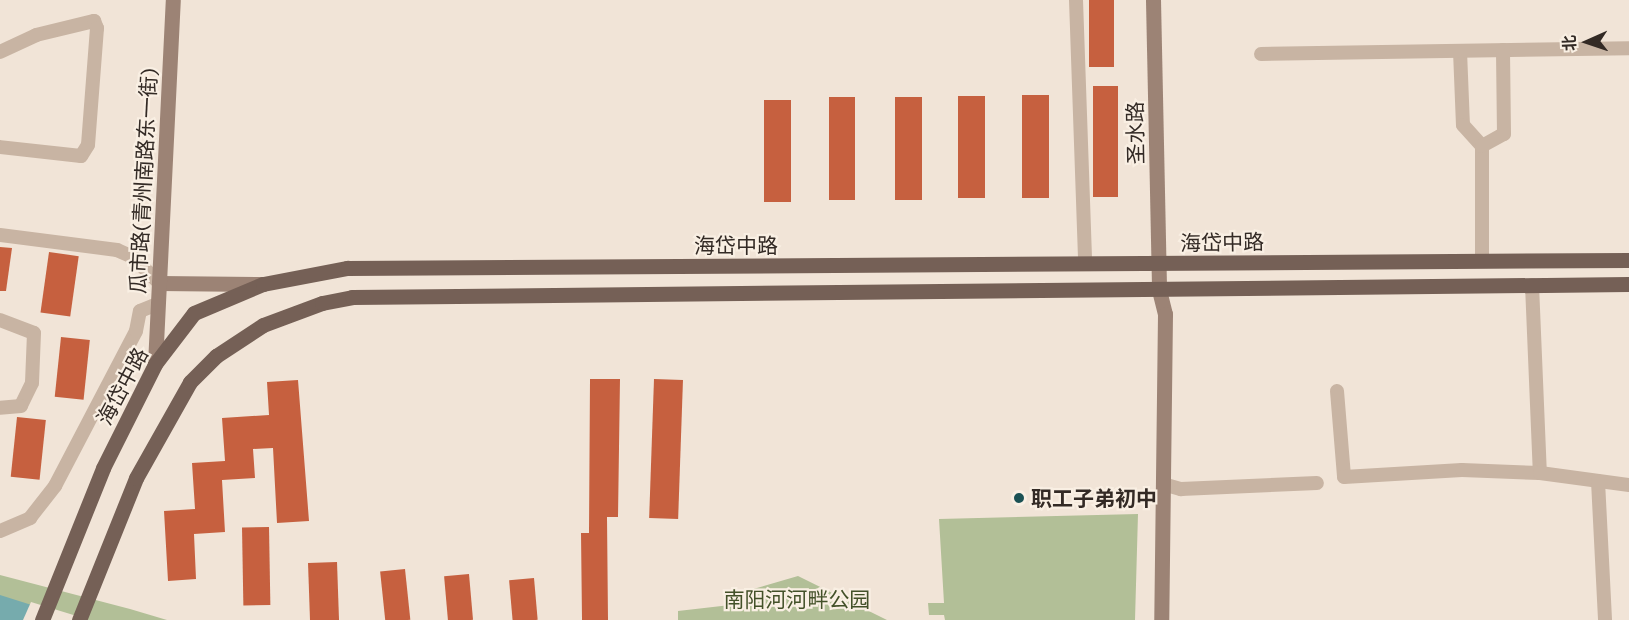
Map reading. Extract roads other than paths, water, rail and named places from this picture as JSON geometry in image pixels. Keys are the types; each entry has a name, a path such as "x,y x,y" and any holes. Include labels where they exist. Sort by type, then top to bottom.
{"main road":[{"name":"海岱中路","path":"42,620 103,468 154,364 195,314 263,284 347,268 1629,260"},
{"path":"79,620 136,478 190,382 216,356 263,325 291,312 352,297 1629,284"}],"street":[{"name":"瓜市路(青州南路东一街)","path":"154,364 173,0"},
{"path":"1077,0 1085,264"},
{"name":"圣水路","path":"1153,0 1159,290 1165,314 1161,620"},
{"path":"0,52 36,35 94,21 97,28 88,145 81,156 0,147"},
{"path":"1261,54 1629,48"},
{"path":"1482,146 1504,134 1503,50"},
{"path":"1461,51 1462,125 1482,146 1482,261"},
{"path":"0,235 117,250 133,257 159,283 263,284"},
{"path":"1532,285 1540,473"},
{"path":"0,531 30,518 55,486 136,331 140,311 157,304"},
{"path":"0,320 34,333 33,383 21,406 0,408"},
{"path":"1337,391 1344,477 1462,470 1540,473 1629,485"},
{"path":"1599,481 1605,620"},
{"path":"1163,484 1181,489 1317,483"}],"water":[{"path":"0,595 79,620 0,620"}],"place":[{"name":"职工子弟初中","path":"1019,498"}],"park label":[{"name":"南阳河河畔公园","path":"797,599"}]}
